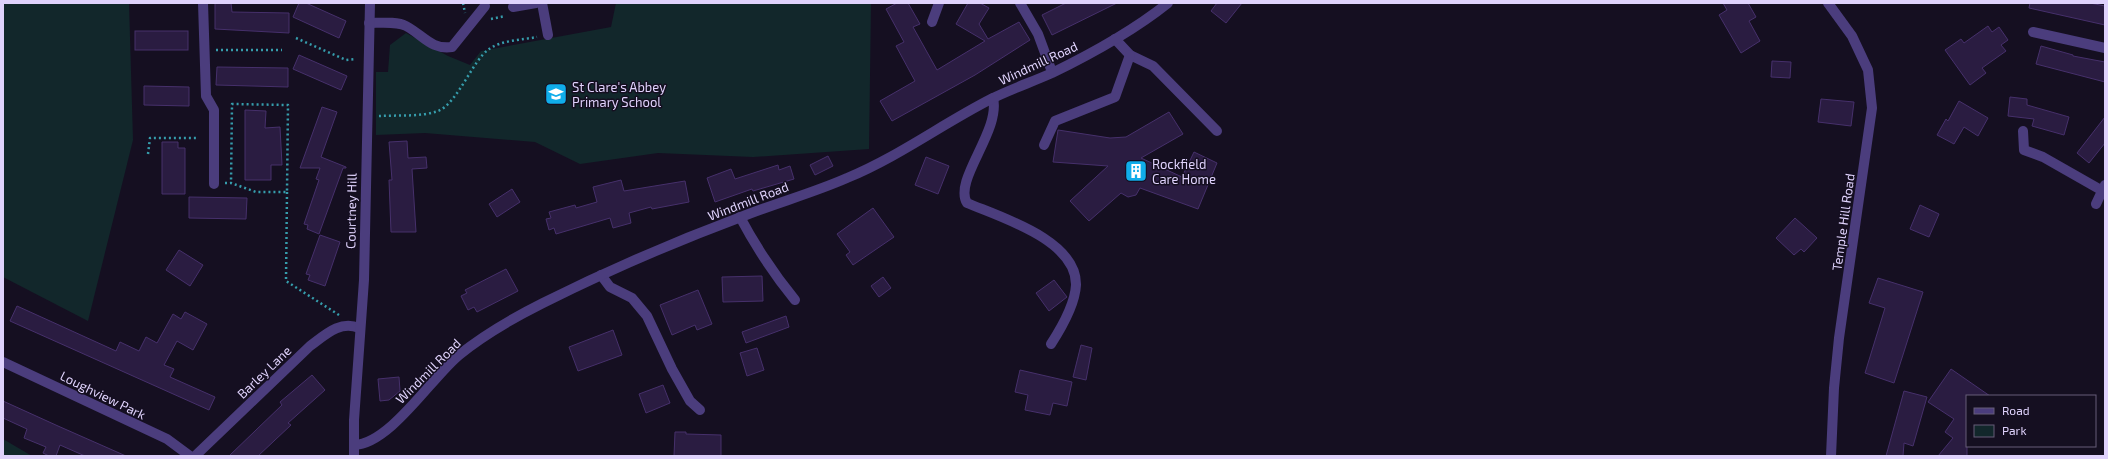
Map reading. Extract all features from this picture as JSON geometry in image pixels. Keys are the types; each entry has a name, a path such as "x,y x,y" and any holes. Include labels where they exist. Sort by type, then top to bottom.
{"street":[{"path":"203,3 206,96 214,110 214,184"},
{"name":"Courtney Hill","path":"354,456 354,420 359,328 364,280 366,116 370,3"},
{"path":"512,11 536,3"},
{"path":"542,3 544,35"},
{"path":"932,22 939,3"},
{"path":"1020,3 1038,34 1052,72"},
{"name":"Windmill Road","path":"354,444 362,444 392,424 410,408 456,357 485,335 539,305 601,275 740,217 848,178 898,153 941,126 993,98 1052,72 1138,27 1168,3"},
{"name":"Temple Hill Road","path":"1828,3 1852,36 1868,70 1872,108 1839,338 1830,456"},
{"path":"369,23 405,25 426,40 441,48 452,47 485,6"},
{"path":"2033,32 2105,48"},
{"path":"1115,39 1130,55 1153,66 1217,131"},
{"path":"1044,145 1055,121 1115,97 1130,55"},
{"path":"993,98 996,108 990,127 968,177 963,196 967,203 1048,240 1068,260 1074,270 1076,284 1074,297 1060,330 1051,344"},
{"path":"2023,131 2024,150 2043,157 2103,188 2096,204"},
{"path":"740,217 758,250 774,274 795,300"},
{"path":"601,275 610,287 632,298 647,316 690,401 700,410"},
{"name":"Barley Lane","path":"195,456 310,346 329,332 343,326 351,325 359,328"},
{"name":"Loughview Park","path":"3,362 167,440 190,456"}],"path":[{"path":"463,3 465,13"},
{"path":"488,19 512,11"},
{"path":"366,116 415,114 439,110 452,98 488,49 498,45 544,35"},
{"path":"296,38 346,60 356,59"},
{"path":"213,50 282,50"},
{"path":"231,183 232,104 288,105 286,281 339,315"},
{"path":"148,154 150,138 197,138"},
{"path":"214,184 231,183 256,192 287,192"}],"green space":[{"path":"3,3 129,3 133,140 88,321 3,277"},
{"name":"St Clare's Abbey Primary School","path":"616,3 871,3 869,149 753,157 658,153 580,164 535,142 425,133 376,135 376,72 388,72 390,45 406,33 448,56 470,65 481,51 611,27"},
{"path":"3,439 32,456 3,456"}],"building":[{"path":"215,3 231,3 232,12 289,13 289,33 215,29"},
{"path":"299,3 306,3 346,21 339,38 293,17"},
{"path":"897,3 908,3 920,24 913,27 937,70 985,41 956,24 968,3 980,3 989,8 979,24 988,39 1019,22 1030,40 975,75 892,121 880,101 915,81 896,46 904,42 886,9"},
{"path":"1066,3 1117,3 1052,35 1042,15"},
{"path":"1217,3 1242,3 1226,23 1211,11"},
{"path":"1723,3 1748,3 1756,17 1749,21 1760,41 1741,53 1719,15 1727,10"},
{"path":"2030,3 2090,3 2105,6 2105,25 2029,8"},
{"path":"1988,26 1992,32 1999,27 2008,40 2001,45 2006,51 1982,68 1986,73 1970,85 1945,50 1961,39 1964,43"},
{"path":"135,31 188,31 188,50 135,50"},
{"path":"2041,46 2073,56 2105,62 2105,82 2036,64"},
{"path":"299,55 347,76 341,90 293,69"},
{"path":"1772,61 1791,62 1790,78 1771,77"},
{"path":"217,67 288,68 288,87 216,85"},
{"path":"144,86 189,87 189,106 144,105"},
{"path":"2010,97 2027,99 2027,105 2069,117 2064,135 2032,126 2034,119 2008,116"},
{"path":"1821,99 1854,102 1851,126 1818,122"},
{"path":"1959,101 1988,118 1978,136 1964,127 1954,144 1937,135 1946,119 1948,121"},
{"path":"322,107 337,112 321,157 346,168 343,168 319,234 307,229 308,225 304,224 319,180 316,179 320,168 300,168"},
{"path":"245,110 266,111 265,128 280,127 282,165 271,165 271,180 245,180"},
{"name":"Rockfield Care Home","path":"1169,112 1183,134 1141,158 1182,177 1194,152 1217,163 1198,209 1140,188 1136,195 1128,197 1121,193 1089,221 1070,201 1108,166 1053,162 1058,130 1110,138 1126,137"},
{"path":"2105,117 2105,143 2089,163 2077,153"},
{"path":"407,141 408,158 426,157 427,168 412,169 416,232 391,232 389,180 392,180 389,142"},
{"path":"162,142 178,142 178,148 185,148 185,194 162,194"},
{"path":"828,156 833,166 815,175 810,165"},
{"path":"926,157 949,166 938,194 915,185"},
{"path":"778,165 779,170 790,166 794,179 753,191 752,189 715,202 707,178 731,169 735,179"},
{"path":"621,180 624,191 685,181 689,202 652,209 651,207 629,213 631,223 613,228 610,218 556,234 554,228 549,230 546,219 551,218 549,212 575,205 576,208 597,202 593,187"},
{"path":"512,189 520,202 497,217 489,204"},
{"path":"189,197 247,198 246,219 189,218"},
{"path":"1920,205 1939,214 1929,237 1910,229"},
{"path":"873,208 894,237 853,265 846,255 850,252 837,234"},
{"path":"1795,218 1817,238 1804,252 1801,249 1794,255 1776,238"},
{"path":"320,235 340,242 325,286 308,280 310,275 306,274"},
{"path":"179,250 203,265 190,286 166,270"},
{"path":"506,269 518,291 477,312 474,307 468,310 461,296 467,293 465,290"},
{"path":"762,276 763,301 723,302 722,277"},
{"path":"883,277 891,288 879,297 871,286"},
{"path":"1878,278 1923,292 1894,383 1865,373 1885,308 1869,303"},
{"path":"1054,280 1067,297 1049,311 1036,293"},
{"path":"698,290 712,324 697,330 695,325 672,335 660,305"},
{"path":"17,306 116,351 120,342 139,351 146,337 157,343 173,314 181,319 185,312 207,324 193,350 177,341 164,365 174,369 170,377 215,397 209,410 10,321"},
{"path":"786,316 789,327 746,343 742,332"},
{"path":"613,330 622,355 578,371 569,347"},
{"path":"1081,345 1092,348 1086,380 1073,377"},
{"path":"757,348 764,370 747,376 740,353"},
{"path":"1951,369 1989,395 1966,395 1967,456 1938,456 1953,438 1945,432 1954,419 1928,402"},
{"path":"1020,370 1072,382 1067,406 1053,403 1050,415 1025,410 1028,395 1015,392"},
{"path":"312,375 325,390 288,423 291,425 258,456 229,456 282,405 280,402"},
{"path":"399,377 400,391 389,400 380,401 378,379"},
{"path":"663,385 670,403 646,413 639,394"},
{"path":"1904,391 1927,397 1913,446 1904,443 1903,456 1886,456"},
{"path":"3,401 126,456 85,456 60,445 56,456 49,456 43,453 46,447 24,438 27,429 3,418"},
{"path":"675,432 686,432 686,434 721,435 721,456 674,456"}],"place":[{"name":"St Clare's Abbey Primary School","path":"556,94"},
{"name":"Rockfield Care Home","path":"1136,171"}]}
